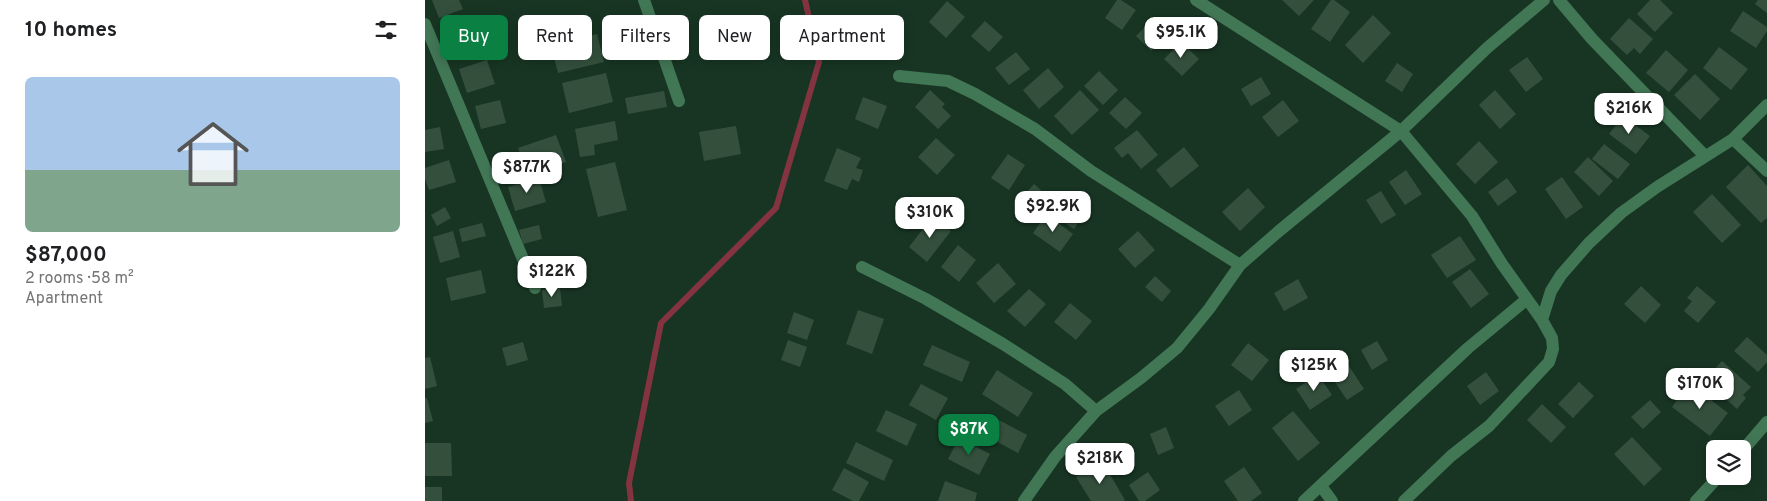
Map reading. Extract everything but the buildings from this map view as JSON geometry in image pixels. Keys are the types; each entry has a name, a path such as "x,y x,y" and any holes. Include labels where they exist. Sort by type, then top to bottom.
{"street":[{"path":"644,0 679,101"},
{"path":"1196,0 1401,130 1472,216 1542,320 1552,338 1553,349 1549,362 1489,426 1451,456 1404,501"},
{"path":"1024,501 1055,456 1096,411 1141,378 1177,348 1209,309 1240,265 1401,130 1487,48 1544,0"},
{"path":"1559,0 1592,38 1705,156"},
{"path":"425,24 535,288"},
{"path":"899,76 948,81 975,94 1035,129 1091,171 1240,265"},
{"path":"1542,320 1551,291 1561,275 1589,243 1621,213 1657,187 1733,139 1767,105"},
{"path":"1733,139 1767,171"},
{"path":"862,267 926,299 1003,344 1065,384 1096,411"},
{"path":"1304,501 1468,348 1527,299"},
{"path":"1751,441 1767,422"},
{"path":"1696,501 1711,485"},
{"path":"1321,486 1332,501"}],"waterway":[{"path":"631,501 629,483 661,323 776,208 819,62 805,0"}]}
